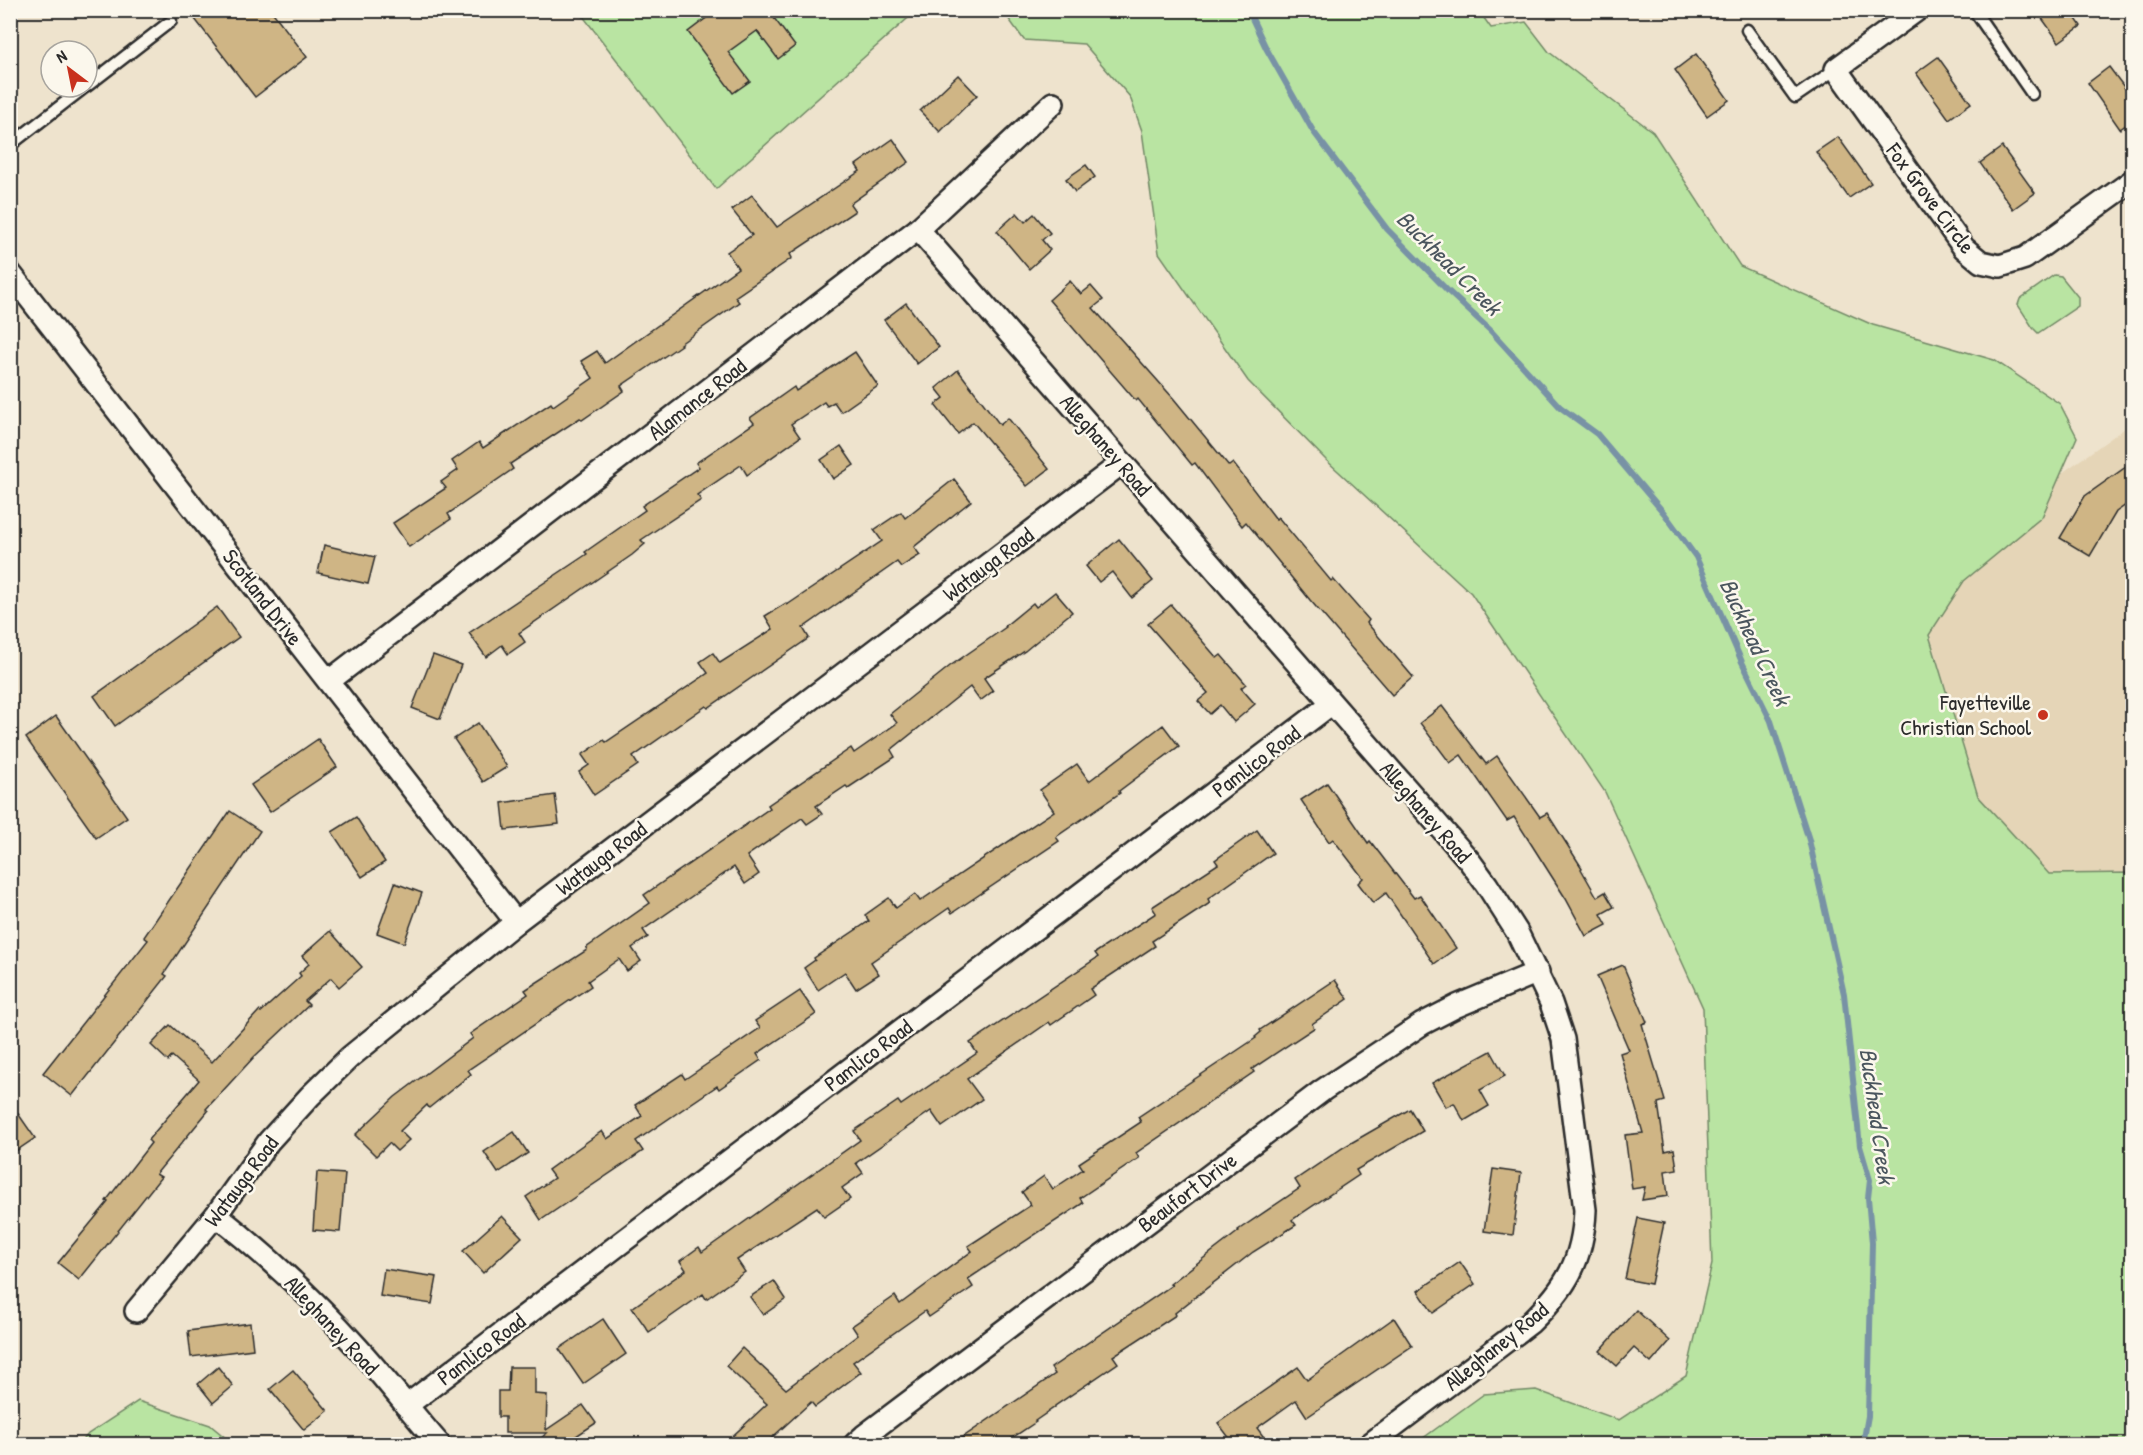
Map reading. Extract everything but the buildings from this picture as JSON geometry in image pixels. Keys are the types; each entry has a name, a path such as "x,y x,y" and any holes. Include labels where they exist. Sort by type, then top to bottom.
{"street":[{"path":"1836,69 1917,10"},
{"name":"Fox Grove Circle","path":"1836,69 1964,248 1981,262 2000,266 2025,258 2133,181"},
{"name":"Alamance Road","path":"329,681 918,229 1053,104"},
{"name":"Alleghaney Road","path":"918,229 1468,859 1511,922 1538,972 1551,1003 1563,1038 1585,1210 1584,1234 1579,1256 1567,1282 1550,1304 1530,1323 1370,1444"},
{"name":"Scotland Drive","path":"10,273 516,922"},
{"name":"Watauga Road","path":"136,1311 216,1215 269,1141 350,1057 516,922 1122,463"},
{"name":"Pamlico Road","path":"406,1406 1331,704"},
{"name":"Beaufort Drive","path":"855,1444 1323,1090 1422,1024 1457,1006 1538,972"},
{"name":"Alleghaney Road","path":"216,1215 258,1249 309,1296 357,1347 439,1444"}],"lane":[{"path":"1974,10 2031,94"},
{"path":"99,76 171,21"},
{"path":"1747,30 1795,97 1836,69"},
{"path":"10,145 69,99"}],"shaded area":[{"name":"Fayetteville Christian School","path":"2132,423 2132,899 2012,905 1908,563 1921,574"}],"green space":[{"path":"579,11 916,11 716,189"},
{"path":"1003,11 1479,11 1491,28 1526,22 1549,52 1653,132 1740,266 1873,325 1994,360 2060,404 2077,437 2042,517 1964,581 1929,635 1978,796 2049,874 2132,873 2132,1444 1415,1444 1484,1394 1536,1390 1619,1420 1686,1376 1712,1264 1703,1008 1605,792 1471,593 1326,460 1248,381 1159,253 1142,131 1130,97 1084,44 1024,40"},
{"path":"2054,275 2061,276 2078,297 2078,306 2038,333 2018,305 2020,299"},
{"path":"138,1401 210,1425 233,1444 80,1444 88,1434"}],"waterway":[{"name":"Buckhead Creek","path":"1248,10 1266,48 1313,131 1387,229 1490,330 1560,407 1597,434 1664,513 1696,557 1742,662 1771,721 1809,840 1844,994 1860,1146 1870,1180 1868,1198 1872,1243 1868,1416 1863,1444"}],"place":[{"name":"Fayetteville Christian School","path":"2043,715"}]}
